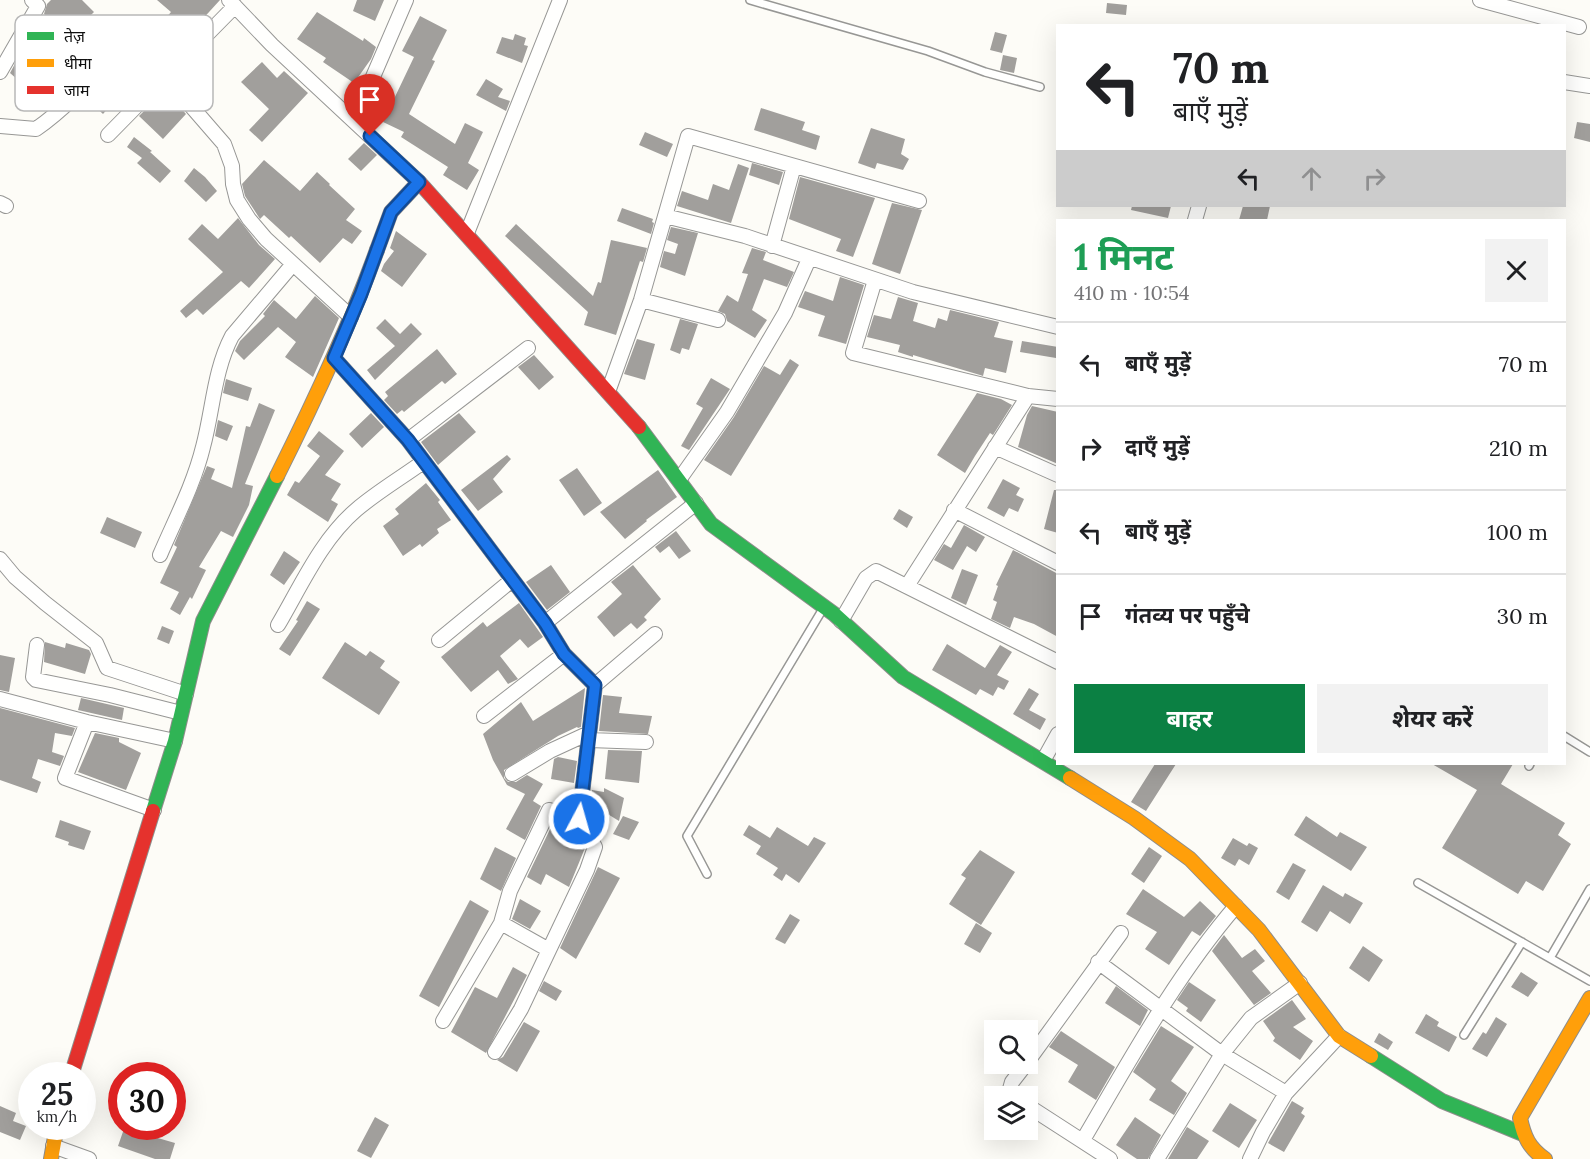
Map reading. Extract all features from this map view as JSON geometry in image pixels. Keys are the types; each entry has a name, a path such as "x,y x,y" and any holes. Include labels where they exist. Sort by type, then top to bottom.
{"street":[{"path":"354,121 406,0"},
{"path":"467,233 560,0"},
{"path":"1480,0 1514,5 1579,27"},
{"path":"213,24 232,3 272,45 419,182 650,439 711,524 824,607 903,677 1043,760 1134,818 1190,859 1259,930 1339,1036 1442,1101 1523,1134"},
{"path":"0,72 15,44"},
{"path":"1566,84 1590,86"},
{"path":"0,126 36,129 60,111"},
{"path":"108,135 131,111"},
{"path":"195,111 224,144 232,166 237,200 249,219 266,239 351,317"},
{"path":"608,392 641,300 688,136 919,201"},
{"path":"772,246 794,166"},
{"path":"75,1062 175,741 203,621 276,480 334,358 391,212 419,182"},
{"path":"665,216 745,236 913,292 1056,327"},
{"path":"679,480 733,402 785,313 809,259"},
{"path":"160,555 203,448 220,365 228,344 232,336 293,264"},
{"path":"875,280 853,353 1028,396 1056,399"},
{"path":"641,300 718,320"},
{"path":"408,440 528,348"},
{"path":"334,358 408,440 545,623 564,654 595,685"},
{"path":"907,586 1028,396"},
{"path":"995,447 1056,474"},
{"path":"278,625 328,541 340,526 355,511 423,462"},
{"path":"545,623 696,503"},
{"path":"954,510 1056,561"},
{"path":"0,559 15,577 96,643 107,668 186,694"},
{"path":"841,621 866,578 876,571 1056,661"},
{"path":"439,640 512,580"},
{"path":"495,1052 521,1009 587,870 595,847 579,819 595,685 655,634"},
{"path":"38,645 33,677 36,680 110,694 181,713"},
{"path":"484,716 564,654"},
{"path":"0,699 87,722 175,741"},
{"path":"87,722 65,778 154,810"},
{"path":"512,774 550,751 589,737 646,742"},
{"path":"1043,760 1056,737"},
{"path":"443,1022 501,923 510,891 549,810 579,819"},
{"path":"1083,1140 1161,1009 1209,937 1236,906"},
{"path":"501,923 549,950"},
{"path":"1038,1047 1121,933"},
{"path":"1098,962 1222,1054 1286,1093"},
{"path":"1156,1159 1222,1054 1251,1018 1299,983"},
{"path":"1545,1159 1532,1151 1523,1134 1520,1118 1590,998"},
{"path":"1250,1159 1286,1093 1339,1036"},
{"path":"1038,1112 1110,1159"},
{"path":"52,1153 89,1159"}],"lane":[{"path":"750,0 899,42 985,72 1041,87"},
{"path":"707,874 687,837 824,607"},
{"path":"1566,737 1590,752"},
{"path":"1418,883 1590,981"},
{"path":"1550,958 1590,889"},
{"path":"1464,1035 1522,942"}],"building":[{"path":"51,0 82,0 94,12 91,15 45,15 47,4"},
{"path":"157,0 220,0 206,15 168,15 171,12"},
{"path":"357,0 384,0 375,21 353,11"},
{"path":"1107,3 1127,5 1126,15 1106,13"},
{"path":"317,12 376,47 371,59 354,83 323,62 326,58 297,39"},
{"path":"420,16 447,30 432,60 435,61 409,114 455,144 465,123 483,132 468,163 479,170 467,190 443,175 448,167 401,137 404,132 383,122 414,57 402,51"},
{"path":"995,32 1007,35 1002,53 990,50"},
{"path":"515,34 526,38 524,45 528,46 522,63 496,53 502,37 513,40"},
{"path":"1003,55 1017,58 1014,73 1000,70"},
{"path":"262,62 277,78 284,71 308,93 262,142 249,130 269,109 241,82"},
{"path":"15,64 15,77 10,73"},
{"path":"486,79 503,89 498,97 510,101 506,111 476,95"},
{"path":"761,108 805,122 802,130 820,136 816,150 754,130"},
{"path":"144,111 183,111 186,114 163,139 139,116"},
{"path":"1577,122 1590,124 1590,142 1574,138"},
{"path":"871,128 905,139 901,154 909,159 903,170 877,163 875,169 858,163"},
{"path":"645,132 673,144 667,157 639,145"},
{"path":"134,137 152,151 150,152 171,171 160,183 137,163 142,158 127,147"},
{"path":"364,143 377,155 361,171 348,159"},
{"path":"264,160 300,191 317,172 330,184 355,209 346,220 362,231 352,244 343,238 320,263 264,215 260,219 245,196 242,184"},
{"path":"752,163 783,172 779,185 749,175"},
{"path":"738,164 749,168 731,223 677,206 682,191 708,200 713,184 729,190"},
{"path":"194,168 217,191 206,202 184,181"},
{"path":"800,177 875,198 853,257 836,251 841,239 789,219"},
{"path":"892,203 922,210 900,274 872,264"},
{"path":"1132,207 1171,207 1168,218 1131,210"},
{"path":"1243,207 1270,207 1267,219 1239,219"},
{"path":"622,208 653,219 651,234 617,221"},
{"path":"238,218 259,245 275,259 249,288 241,281 203,315 197,309 186,318 180,311 223,272 188,239 202,224 218,239"},
{"path":"516,224 593,296 598,282 601,283 611,240 647,248 643,262 640,261 616,335 584,325 588,312 505,236"},
{"path":"671,227 698,233 685,276 660,267 664,251 675,254 678,244 667,240"},
{"path":"396,231 427,254 402,287 381,271 394,251 390,248"},
{"path":"752,248 766,252 763,260 794,272 787,287 764,279 752,310 767,320 755,338 727,321 725,314 718,311 727,295 738,302 748,274 742,273"},
{"path":"840,277 864,285 846,344 818,336 825,316 798,307 805,291 833,301"},
{"path":"315,296 339,318 313,377 285,357 296,342 278,327 244,360 235,351 240,341 265,316 263,314 274,300 296,319"},
{"path":"898,297 918,303 913,321 935,328 938,318 947,321 950,310 999,322 994,337 1013,341 1006,373 985,368 983,376 898,352 900,345 867,337 874,315 891,319"},
{"path":"385,319 400,334 411,323 422,334 375,380 367,370 395,346 376,328"},
{"path":"680,319 698,324 689,350 682,348 680,354 670,350"},
{"path":"637,339 655,344 645,380 624,374"},
{"path":"1022,341 1056,347 1056,358 1020,352"},
{"path":"437,349 457,374 445,384 442,381 404,412 402,410 397,414 384,400 388,396 385,392"},
{"path":"534,355 554,377 539,390 518,367"},
{"path":"790,359 799,365 731,476 704,460 734,417 764,366 780,375"},
{"path":"711,378 730,389 689,450 681,446 703,408 696,404"},
{"path":"226,379 252,388 248,401 223,393"},
{"path":"977,393 1001,399 1012,405 993,435 990,433 965,473 937,455"},
{"path":"259,403 275,410 245,484 253,486 249,505 233,537 221,531 199,567 206,570 192,599 190,597 180,615 170,609 179,592 160,583 177,547 174,545 207,466 215,469 211,479 232,488 246,426 250,427"},
{"path":"1032,406 1056,412 1056,463 1018,447 1027,415"},
{"path":"371,413 384,427 362,448 349,434"},
{"path":"459,413 476,432 438,465 421,442"},
{"path":"218,420 233,426 227,441 215,436"},
{"path":"319,431 344,451 325,475 341,484 331,500 338,504 328,522 287,495 295,481 299,483 320,456 307,446"},
{"path":"507,455 511,459 493,479 503,492 478,511 461,490"},
{"path":"577,468 602,503 584,516 559,480"},
{"path":"658,470 677,497 625,539 600,512"},
{"path":"1003,479 1020,488 1016,495 1024,499 1018,512 1009,508 1004,517 987,508"},
{"path":"426,483 440,500 438,502 451,520 437,529 439,533 422,547 420,544 403,556 383,526 399,514 395,509"},
{"path":"1054,490 1056,490 1056,532 1044,529"},
{"path":"899,509 913,517 907,528 893,519"},
{"path":"107,517 142,532 135,548 100,533"},
{"path":"964,525 985,537 976,552 967,546 953,570 934,560 944,544 951,548"},
{"path":"676,531 691,551 679,559 669,546 660,553 655,547"},
{"path":"1013,550 1056,573 1056,636 1034,624 1014,617 1010,628 991,619 997,602 993,600 998,586 996,585"},
{"path":"284,551 300,562 284,585 270,575"},
{"path":"551,565 570,592 547,610 526,582"},
{"path":"633,565 661,599 644,617 647,620 637,629 631,623 614,637 597,617 622,594 611,582"},
{"path":"962,569 978,575 966,605 951,598"},
{"path":"307,601 320,609 290,656 279,649 298,621 296,620"},
{"path":"519,603 543,637 528,648 520,639 500,656 518,679 508,684 498,670 471,692 441,657 483,622 487,627"},
{"path":"162,626 174,631 169,644 157,639"},
{"path":"45,642 65,648 66,643 89,650 91,654 85,674 44,662"},
{"path":"345,642 366,656 370,651 385,661 380,668 400,682 379,715 322,678"},
{"path":"947,644 985,668 1000,645 1012,652 997,675 1009,681 1004,690 998,687 993,696 980,689 976,695 932,670"},
{"path":"0,655 15,658 9,692 0,690"},
{"path":"585,688 581,727 558,736 504,770 504,778 508,782 516,782 527,775 543,784 533,801 541,806 525,840 506,829 525,794 507,785 493,760 483,734 521,702 533,721"},
{"path":"1029,688 1039,694 1029,710 1046,719 1040,730 1013,714"},
{"path":"603,695 622,697 619,713 652,716 648,734 599,731"},
{"path":"81,698 124,708 122,720 78,710"},
{"path":"0,708 75,728 72,736 55,733 52,752 64,756 60,766 38,759 32,778 41,782 37,793 0,780"},
{"path":"95,733 119,738 119,742 141,753 126,790 78,772"},
{"path":"608,750 642,751 639,783 605,779"},
{"path":"558,757 577,761 574,783 551,779 554,759"},
{"path":"1154,765 1175,765 1146,811 1131,802"},
{"path":"1434,765 1512,765 1501,784 1565,823 1558,835 1571,844 1543,891 1526,881 1518,894 1442,848 1477,790"},
{"path":"604,788 624,798 619,821 606,813 589,809 592,790 604,792"},
{"path":"623,816 639,822 629,840 613,834"},
{"path":"1306,816 1337,837 1340,832 1367,847 1351,871 1294,835"},
{"path":"60,820 91,831 84,850 68,845 69,842 55,837"},
{"path":"554,821 571,826 565,837 585,848 569,887 546,874 541,885 527,877"},
{"path":"749,825 770,838 777,827 808,846 814,837 826,843 799,883 786,874 782,881 773,875 778,868 756,854 761,846 743,835"},
{"path":"1233,838 1247,846 1249,843 1258,848 1249,865 1239,859 1235,866 1221,858"},
{"path":"495,847 516,858 501,891 480,879"},
{"path":"1149,847 1162,856 1144,883 1131,874"},
{"path":"980,850 1015,872 981,925 949,904 966,878 961,875"},
{"path":"1293,863 1306,870 1289,900 1276,892"},
{"path":"598,867 620,878 576,959 560,948"},
{"path":"1323,885 1343,897 1345,893 1363,903 1350,924 1330,911 1317,932 1301,922"},
{"path":"1143,889 1184,917 1200,901 1216,916 1200,936 1192,931 1169,965 1145,949 1157,932 1126,914"},
{"path":"520,899 541,911 530,929 512,919"},
{"path":"470,900 489,911 439,1007 419,996"},
{"path":"790,914 800,920 785,944 775,939"},
{"path":"976,923 992,933 980,953 964,944"},
{"path":"1224,935 1242,958 1255,949 1265,961 1252,971 1271,993 1254,1005 1212,951"},
{"path":"1363,946 1383,960 1369,982 1349,968"},
{"path":"513,967 527,975 486,1053 451,1032 475,987 497,998"},
{"path":"1521,972 1538,983 1528,997 1511,987"},
{"path":"544,981 562,991 556,1001 539,991"},
{"path":"1189,982 1216,1000 1201,1022 1186,1011 1188,1008 1177,1000"},
{"path":"1116,986 1148,1010 1140,1026 1105,1003"},
{"path":"1292,1000 1306,1019 1293,1027 1313,1041 1300,1060 1273,1041 1275,1038 1263,1021"},
{"path":"1426,1014 1439,1022 1437,1026 1457,1037 1449,1052 1415,1033"},
{"path":"1496,1017 1507,1024 1487,1057 1472,1049 1483,1032 1486,1034"},
{"path":"524,1022 540,1031 517,1072 497,1060 503,1057"},
{"path":"1161,1026 1194,1047 1171,1081 1187,1093 1174,1115 1149,1100 1156,1089 1133,1072"},
{"path":"1061,1031 1115,1067 1096,1100 1068,1082 1078,1065 1049,1047"},
{"path":"1379,1033 1393,1042 1388,1050 1374,1042"},
{"path":"1292,1101 1304,1108 1301,1113 1305,1116 1284,1152 1268,1143"},
{"path":"1230,1103 1257,1120 1239,1148 1212,1131"},
{"path":"0,1106 16,1113 13,1121 18,1123 18,1139 0,1132"},
{"path":"375,1117 389,1125 371,1158 357,1151"},
{"path":"1135,1117 1161,1135 1148,1159 1137,1159 1116,1145"},
{"path":"1187,1127 1209,1141 1197,1159 1168,1159"},
{"path":"120,1140 165,1140 175,1143 170,1159 155,1159 118,1146"}],"traffic: fast":[{"path":"639,427 711,524 834,614 903,677 1070,778"},
{"path":"153,811 175,741 203,621 277,476"},
{"path":"1371,1056 1442,1101 1523,1134"}],"traffic: slow":[{"path":"277,476 355,308 377,250"},
{"path":"1070,778 1134,818 1190,859 1259,930 1339,1036 1371,1056"},
{"path":"1545,1159 1528,1141 1520,1118 1590,998"},
{"path":"51,1159 54,1140"}],"traffic: jam":[{"path":"377,250 391,212 419,182 639,427"},
{"path":"75,1062 153,811"}],"route":[{"path":"370,136 419,182 391,212 361,294 334,358 408,440 545,623 564,654 595,685 579,819"}]}
